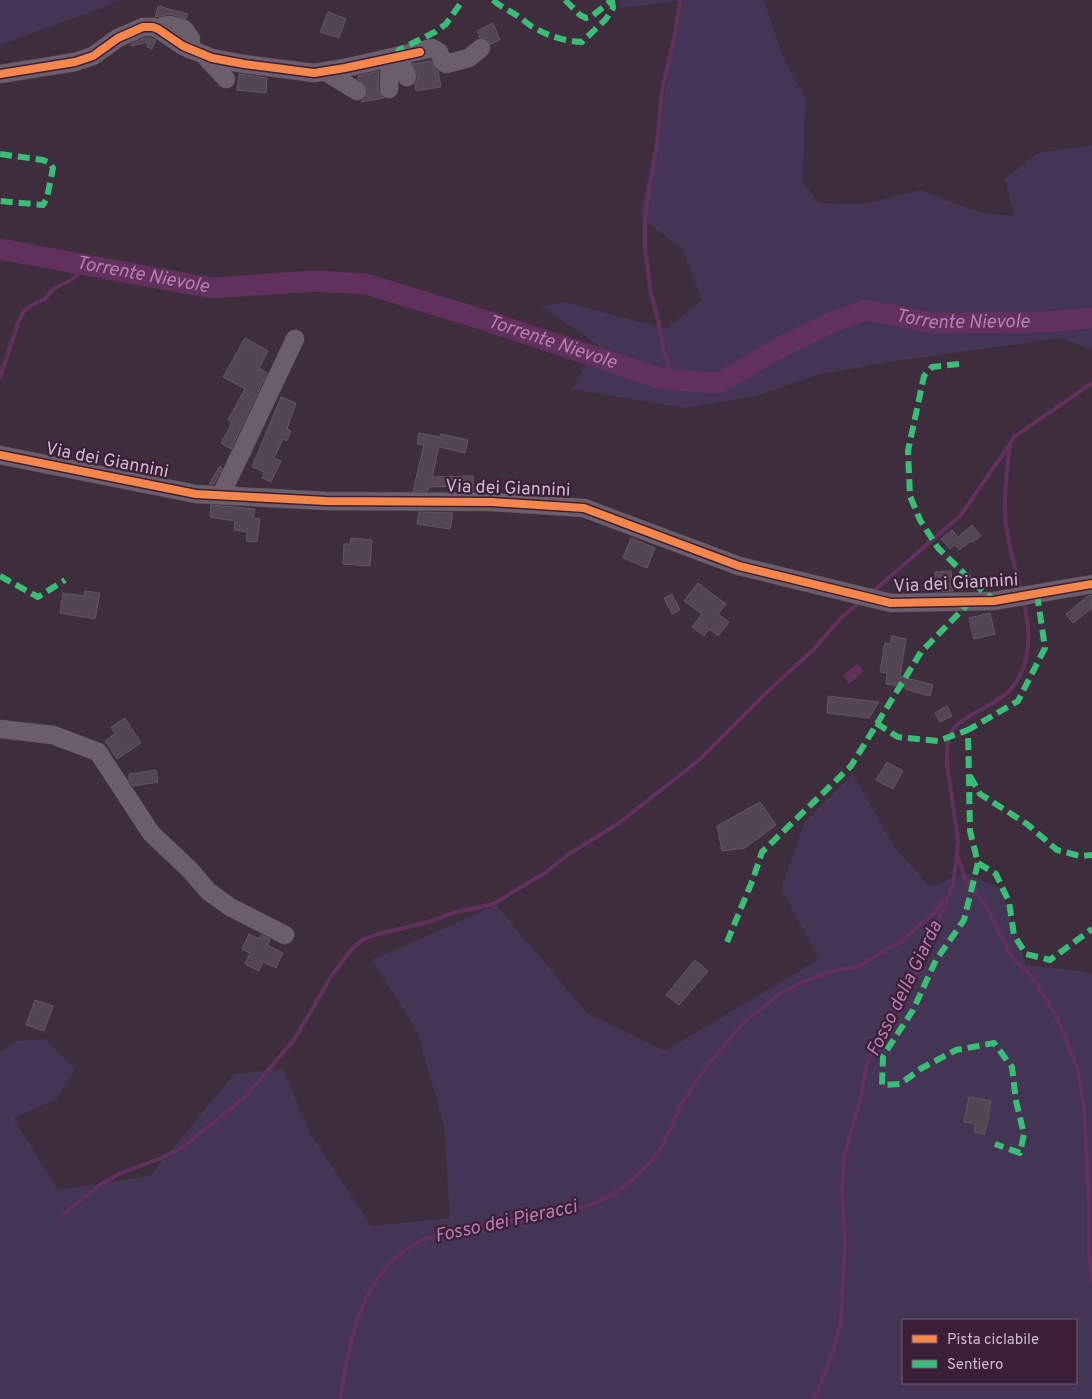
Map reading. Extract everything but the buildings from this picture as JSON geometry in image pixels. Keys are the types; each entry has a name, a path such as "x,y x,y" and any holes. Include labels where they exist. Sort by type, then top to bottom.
{"street":[{"path":"0,74 75,62 93,56 118,38 136,29 152,27 182,46 212,58 314,73 326,72 432,48 436,49 446,64 469,58 481,48"},
{"path":"197,52 226,79"},
{"path":"395,57 408,77"},
{"path":"389,88 395,57"},
{"path":"326,72 357,92"},
{"path":"221,495 296,339"},
{"name":"Via dei Giannini","path":"0,455 196,494 326,501 492,502 584,508 739,566 890,603 994,600 1092,584"},
{"path":"0,729 53,735 98,752 151,833 190,870 208,891 230,907 285,935"}],"shaded area":[{"path":"0,0 117,0 110,5 0,45"},
{"path":"618,0 764,0 783,57 805,97 803,183 820,203 864,204 920,190 981,213 1014,216 1005,179 1037,153 1092,145 1092,350 1061,338 895,361 816,375 756,396 686,408 572,389 598,345 541,306 565,302 666,329 702,300 683,250 640,216 661,116 680,1 620,8"},
{"path":"857,664 864,671 849,684 843,676"},
{"path":"853,774 895,848 930,887 965,873 1000,888 1026,965 1092,974 1092,1399 0,1399 0,1052 16,1041 45,1039 75,1069 56,1100 13,1118 58,1190 150,1176 234,1074 283,1069 310,1133 371,1226 450,1218 444,1126 417,1031 372,960 496,905 587,1013 665,1051 819,959 781,889 804,823"}],"waterway":[{"path":"674,380 664,353 651,294 645,248 645,216 657,143 662,90 675,34 680,0"},
{"name":"Torrente Nievole","path":"0,249 211,288 315,281 366,284 484,320 662,379 719,383 781,347 828,324 866,310 933,323 1043,322 1092,318"},
{"path":"0,377 18,323 24,311 45,299 53,289 71,280 91,265"},
{"name":"Fosso della Giarda","path":"1021,592 1009,542 1005,515 1010,444 1014,437 1092,383"},
{"path":"871,593 960,516 1010,444"},
{"path":"61,1216 100,1185 119,1174 161,1158 183,1147 245,1097 294,1040 332,975 351,950 362,940 378,934 428,922 453,913 493,904 546,872 569,854 619,823 699,760 766,693 814,649 841,618 860,602"},
{"name":"Fosso della Giarda","path":"814,1399 833,1352 841,1321 845,1240 842,1194 844,1157 860,1101 868,1061 880,1035 923,960 953,884 958,839 947,765 949,739 952,731 961,721 1002,697 1016,683 1028,649 1028,625 1023,602"},
{"path":"957,856 965,878 986,906 1013,959 1034,979 1058,1020 1077,1067 1084,1106 1089,1204 1089,1251 1092,1279"},
{"name":"Fosso dei Pieracci","path":"340,1399 345,1369 361,1311 378,1277 401,1253 414,1244 441,1234 485,1224 552,1215 574,1210 613,1194 640,1173 655,1156 661,1148 684,1099 706,1067 744,1022 781,993 804,981 833,971 857,967 900,942 936,911 943,901"}],"marked path":[{"path":"399,56 399,50 435,32 446,24 463,0"},
{"path":"493,0 544,33 582,42 606,19 613,8 612,0"},
{"path":"565,0 580,15 586,18 591,17 612,0"},
{"path":"0,154 43,160 50,163 53,168 47,198 43,205 0,201"},
{"path":"959,364 932,367 924,376 908,451 910,496 920,520 938,548 994,600"},
{"path":"0,576 38,597 65,580"},
{"path":"1037,594 1045,648 1018,701 968,730 970,831 978,863 996,874 1009,902 1014,935 1026,954 1050,960 1092,929"},
{"path":"727,942 762,852 851,766 921,652 970,602"},
{"path":"876,723 898,737 938,741 968,730"},
{"path":"970,776 980,794 1027,824 1057,850 1080,856 1092,855"},
{"path":"978,863 964,920 936,960 913,1010 883,1056 882,1085 900,1084 922,1068 956,1050 994,1043 1012,1067 1016,1101 1024,1134 1020,1153 995,1144"}],"cycle path":[{"path":"0,74 75,62 93,56 118,38 143,27 158,29 183,46 212,58 314,73 420,52"},
{"path":"0,455 196,494 326,501 492,502 584,508 739,566 891,603 994,601 1092,584"}]}
